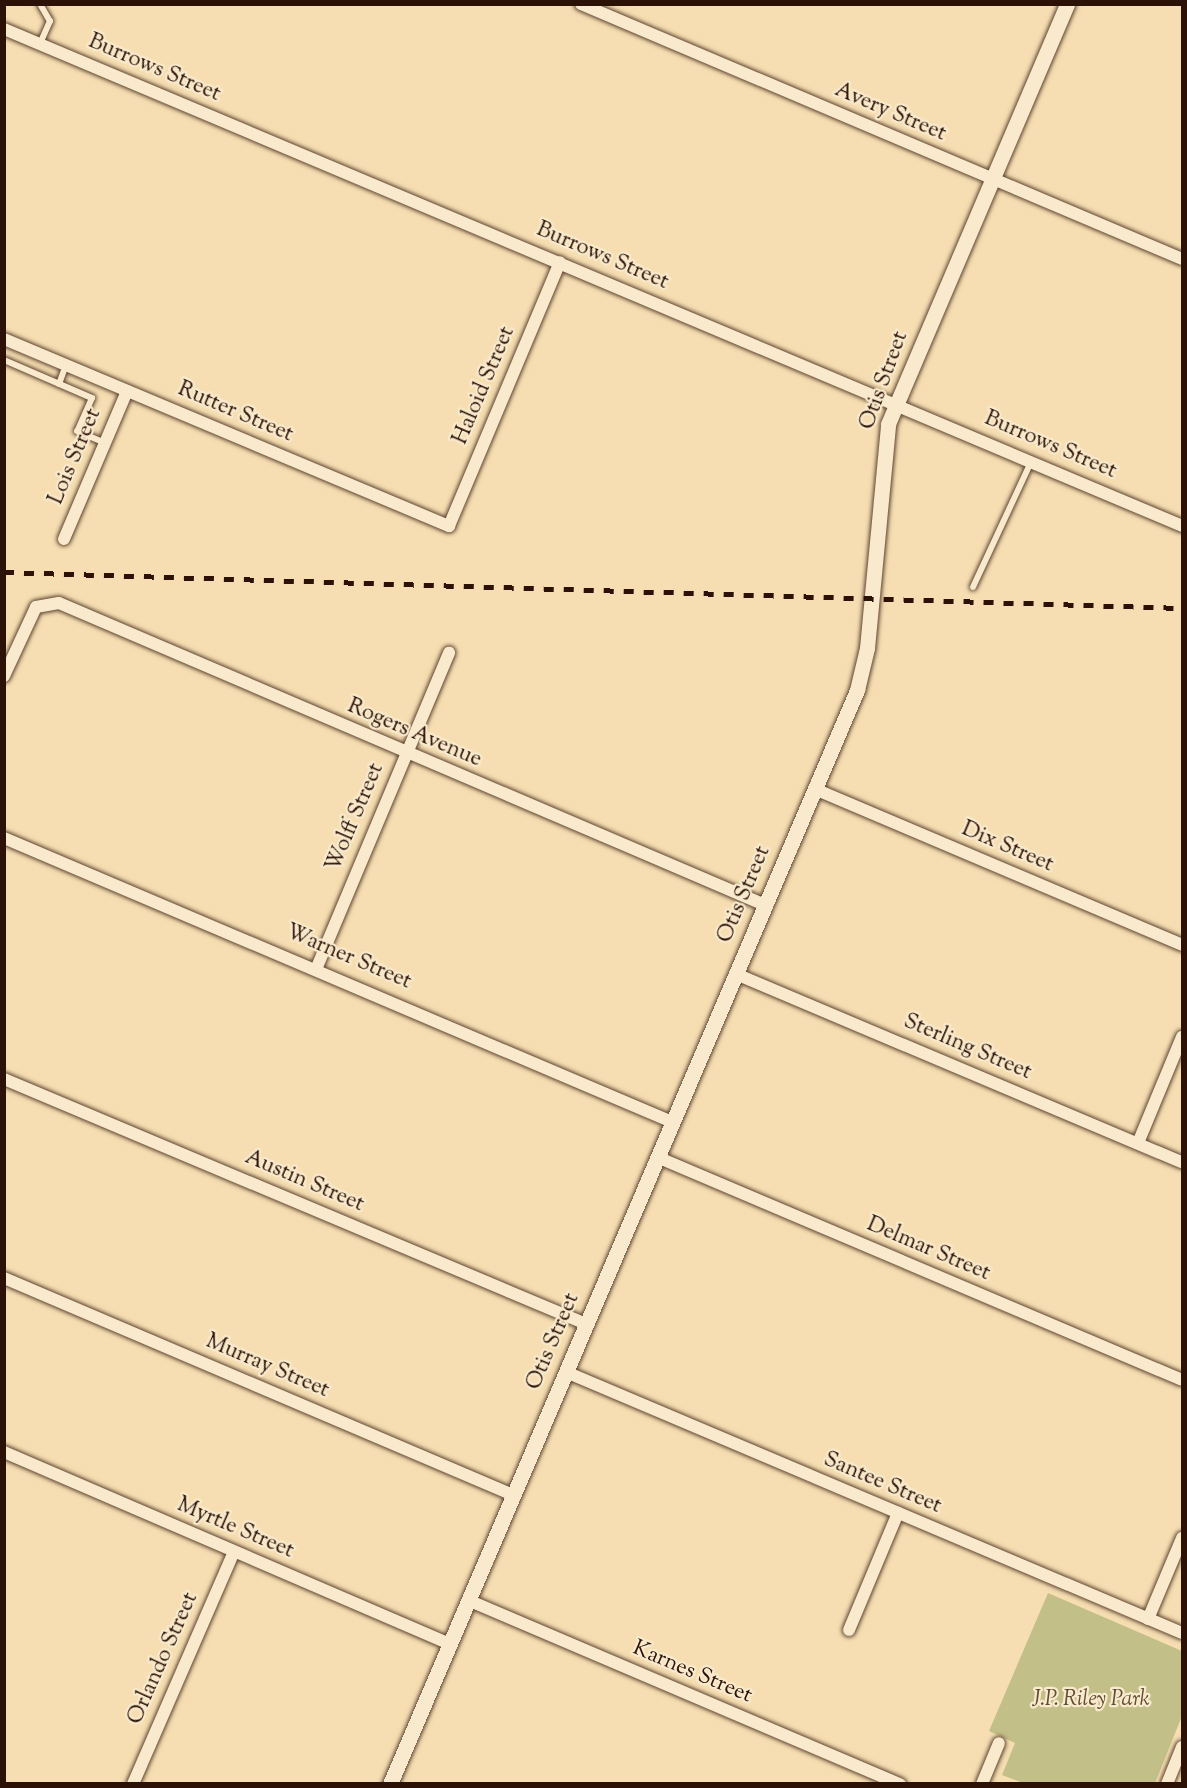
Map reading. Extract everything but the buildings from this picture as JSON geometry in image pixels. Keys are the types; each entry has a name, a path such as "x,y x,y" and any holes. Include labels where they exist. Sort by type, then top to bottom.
{"street":[{"name":"Avery Street","path":"581,4 1182,258"},
{"name":"Otis Street","path":"390,1784 815,789 864,668 887,430 1067,4"},
{"name":"Burrows Street","path":"4,29 1182,526"},
{"name":"Haloid Street","path":"449,526 560,262"},
{"name":"Rutter Street","path":"6,343 66,365 449,526"},
{"name":"Lois Street","path":"64,539 128,391"},
{"name":"Rogers Avenue","path":"4,676 31,615 48,600 405,754 765,905"},
{"name":"Wolff Street","path":"317,967 449,653"},
{"name":"Dix Street","path":"815,789 1182,945"},
{"name":"Warner Street","path":"4,838 317,967 672,1122"},
{"name":"Sterling Street","path":"736,974 1182,1162"},
{"path":"1138,1143 1182,1037"},
{"name":"Austin Street","path":"4,1079 586,1324"},
{"name":"Delmar Street","path":"657,1157 1182,1380"},
{"name":"Murray Street","path":"4,1278 513,1495"},
{"name":"Santee Street","path":"566,1372 1182,1633"},
{"name":"Myrtle Street","path":"4,1452 450,1644"},
{"path":"849,1630 898,1514"},
{"path":"1148,1619 1182,1538"},
{"name":"Orlando Street","path":"133,1784 234,1552"},
{"name":"Karnes Street","path":"468,1600 900,1784"},
{"path":"982,1784 999,1743"},
{"path":"1167,1784 1182,1747"}],"lane":[{"path":"40,4 50,21 40,44"},
{"path":"4,360 92,398 77,431 105,443"},
{"path":"58,384 66,365"},
{"path":"973,587 1032,461"}],"green space":[{"name":"J.P. Riley Park","path":"1048,1593 1182,1651 1182,1716 1155,1783 1023,1783 1002,1775 1015,1743 989,1731"}],"railway":[{"path":"4,572 1182,608"}]}
